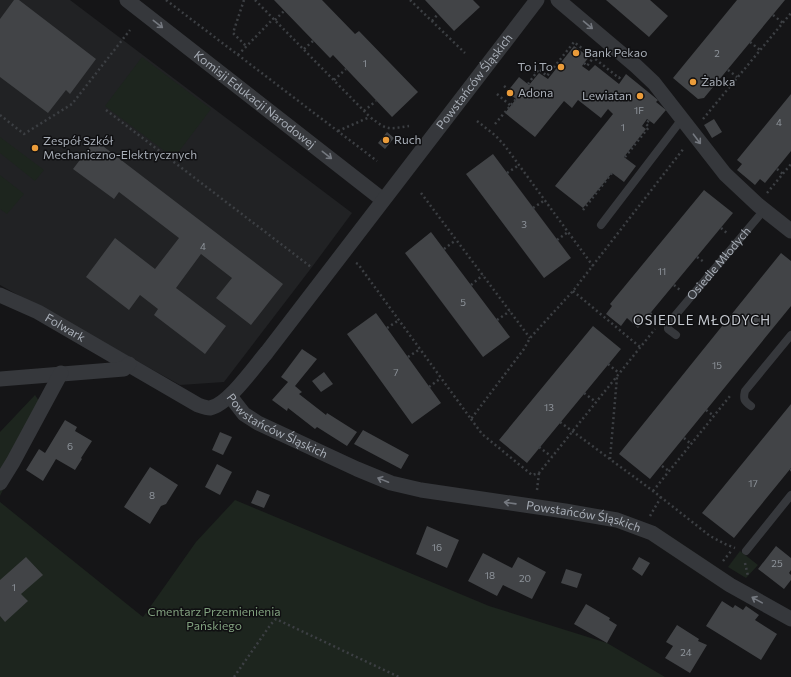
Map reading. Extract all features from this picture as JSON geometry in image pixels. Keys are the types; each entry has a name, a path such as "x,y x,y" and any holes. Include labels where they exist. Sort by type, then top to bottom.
{"street":[{"name":"Komisji Edukacji Narodowej","path":"127,0 383,200"},
{"name":"Powstańców Śląskich","path":"537,0 267,352 230,396 244,414 258,423 357,469 391,483 422,490 617,520 652,533 730,585 791,619"},
{"path":"558,0 641,70 654,83 726,174 761,207 791,232"},
{"name":"Folwark","path":"0,295 38,312 198,405 210,408 221,403 230,396"},
{"path":"0,379 124,369 128,364"},
{"path":"0,483 13,462 60,373"}],"lane":[{"path":"601,225 682,120"},
{"name":"Osiedle Młodych","path":"676,335 668,329 668,324 761,207"},
{"path":"751,406 745,402 743,398 745,391 791,335"},
{"path":"746,551 791,495"}],"path":[{"path":"166,0 377,161"},
{"path":"244,0 233,33 246,46"},
{"path":"255,0 370,117 389,129 409,126"},
{"path":"410,0 465,53"},
{"path":"238,55 284,11"},
{"path":"703,119 791,13"},
{"path":"432,21 438,14"},
{"path":"773,15 783,23"},
{"path":"0,115 24,134 72,104 130,30"},
{"path":"304,49 313,41"},
{"path":"528,84 539,69 547,76 574,42 619,78 626,70"},
{"path":"750,42 760,50"},
{"path":"584,64 587,66 594,58"},
{"path":"522,62 537,73"},
{"path":"334,80 346,69"},
{"path":"728,70 737,77"},
{"path":"504,86 509,90"},
{"path":"497,94 511,106"},
{"path":"495,124 516,99"},
{"path":"364,111 376,100"},
{"path":"106,110 315,270"},
{"path":"338,131 370,117"},
{"path":"625,157 649,127 646,124 649,120"},
{"path":"477,121 496,136 593,266"},
{"path":"471,419 524,349 530,338 573,291 674,163 694,135"},
{"path":"761,207 791,164"},
{"path":"507,173 519,165"},
{"path":"776,169 783,174"},
{"path":"583,210 612,173"},
{"path":"421,194 530,338"},
{"path":"534,208 545,200"},
{"path":"557,240 568,232"},
{"path":"444,249 456,240"},
{"path":"358,264 482,434 532,475 540,473"},
{"path":"471,285 483,275"},
{"path":"573,291 640,347"},
{"path":"497,320 510,311"},
{"path":"387,328 399,320"},
{"path":"536,495 540,473 657,327"},
{"path":"408,357 420,349"},
{"path":"608,364 619,373"},
{"path":"610,460 617,376"},
{"path":"429,387 441,378"},
{"path":"653,491 734,392"},
{"path":"584,393 596,402"},
{"path":"706,410 714,416"},
{"path":"560,422 661,497 710,536 734,547 720,565"},
{"path":"684,438 691,444"},
{"path":"540,447 552,457"},
{"path":"662,466 669,471"},
{"path":"648,519 661,497"},
{"path":"745,560 749,582"},
{"path":"234,677 276,619 399,677"}],"shaded area":[{"path":"0,0 70,0 352,213 224,382 180,385 0,285"}],"green space":[{"path":"142,57 211,109 174,158 105,106"},
{"path":"0,137 44,170 35,181 0,153"},
{"path":"0,175 24,194 7,214 0,209"},
{"path":"35,395 43,407 0,496 0,432"},
{"name":"Cmentarz Przemienienia Pańskiego","path":"235,500 489,606 607,643 665,677 0,677 0,502 143,617 196,542"},
{"path":"740,551 758,565 746,578 728,567"}],"building":[{"path":"14,0 19,0 96,59 70,94 66,90 48,113 0,77 0,19"},
{"path":"274,0 322,0 355,34 359,31 418,92 392,117 333,55 330,58"},
{"path":"425,0 473,0 480,7 454,31"},
{"path":"606,0 650,0 668,16 649,37"},
{"path":"737,0 785,0 704,98 698,99 673,78"},
{"path":"574,46 589,57 582,66 589,71 595,65 619,84 626,74 658,100 656,102 666,110 654,124 647,119 642,126 646,129 624,157 636,166 624,182 612,173 583,208 555,186 613,114 608,109 601,118 578,100 572,108 564,101 535,137 505,113 516,99 507,92 519,77 529,85 539,73 548,79"},
{"path":"791,94 791,151 765,183 760,179 755,185 737,170 742,164 737,160"},
{"path":"714,119 722,132 712,138 704,125"},
{"name":"Ruch","path":"387,132 394,138 385,149 378,143"},
{"path":"95,140 283,284 251,325 216,298 232,278 201,254 176,288 226,326 205,354 154,315 158,309 140,295 129,310 86,277 115,238 155,269 179,238 119,192 114,199 73,169"},
{"path":"493,154 571,258 544,278 466,174"},
{"path":"704,190 733,213 638,328 627,318 621,326 606,314 612,306 610,304"},
{"path":"431,232 510,337 483,357 405,253"},
{"path":"781,253 791,261 791,306 650,479 619,454"},
{"path":"376,313 441,403 412,424 347,334"},
{"path":"593,326 621,349 527,463 499,440"},
{"path":"302,349 317,359 295,386 302,392 299,394 326,415 327,413 357,432 347,446 317,427 315,429 288,408 287,411 272,400 288,382 281,377"},
{"path":"324,372 333,384 321,392 312,381"},
{"path":"791,404 791,468 734,538 702,513"},
{"path":"65,420 77,427 75,431 92,441 75,470 56,459 43,481 26,470 39,449 45,453"},
{"path":"363,430 409,455 401,469 354,444"},
{"path":"220,432 232,437 223,455 212,450"},
{"path":"217,464 232,472 220,495 205,487"},
{"path":"150,467 178,485 166,504 161,506 150,524 124,507"},
{"path":"257,490 270,495 264,508 251,503"},
{"path":"427,526 459,540 447,568 416,554"},
{"path":"776,546 791,558 791,570 789,573 791,575 791,580 784,589 758,569"},
{"path":"483,553 512,568 518,557 546,572 532,599 503,585 497,596 468,581"},
{"path":"26,557 43,575 21,594 28,601 5,622 0,616 0,580"},
{"path":"639,557 650,563 642,576 632,569"},
{"path":"566,569 582,574 577,588 561,583"},
{"path":"722,601 733,608 735,605 743,610 746,606 759,615 755,620 777,634 761,660 706,626"},
{"path":"586,604 610,618 609,620 617,625 607,643 574,624"},
{"path":"677,625 699,639 698,641 707,645 690,673 665,658 673,646 666,642"}],"place":[{"name":"Bank Pekao","path":"576,53"},
{"name":"To i To","path":"561,67"},
{"name":"Żabka","path":"693,82"},
{"name":"Adona","path":"510,93"},
{"name":"Lewiatan","path":"640,96"},
{"name":"Ruch","path":"386,140"},
{"name":"Zespół Szkół Mechaniczno-Elektrycznych","path":"35,148"}],"district":[{"name":"OSIEDLE MŁODYCH","path":"702,320"}]}
